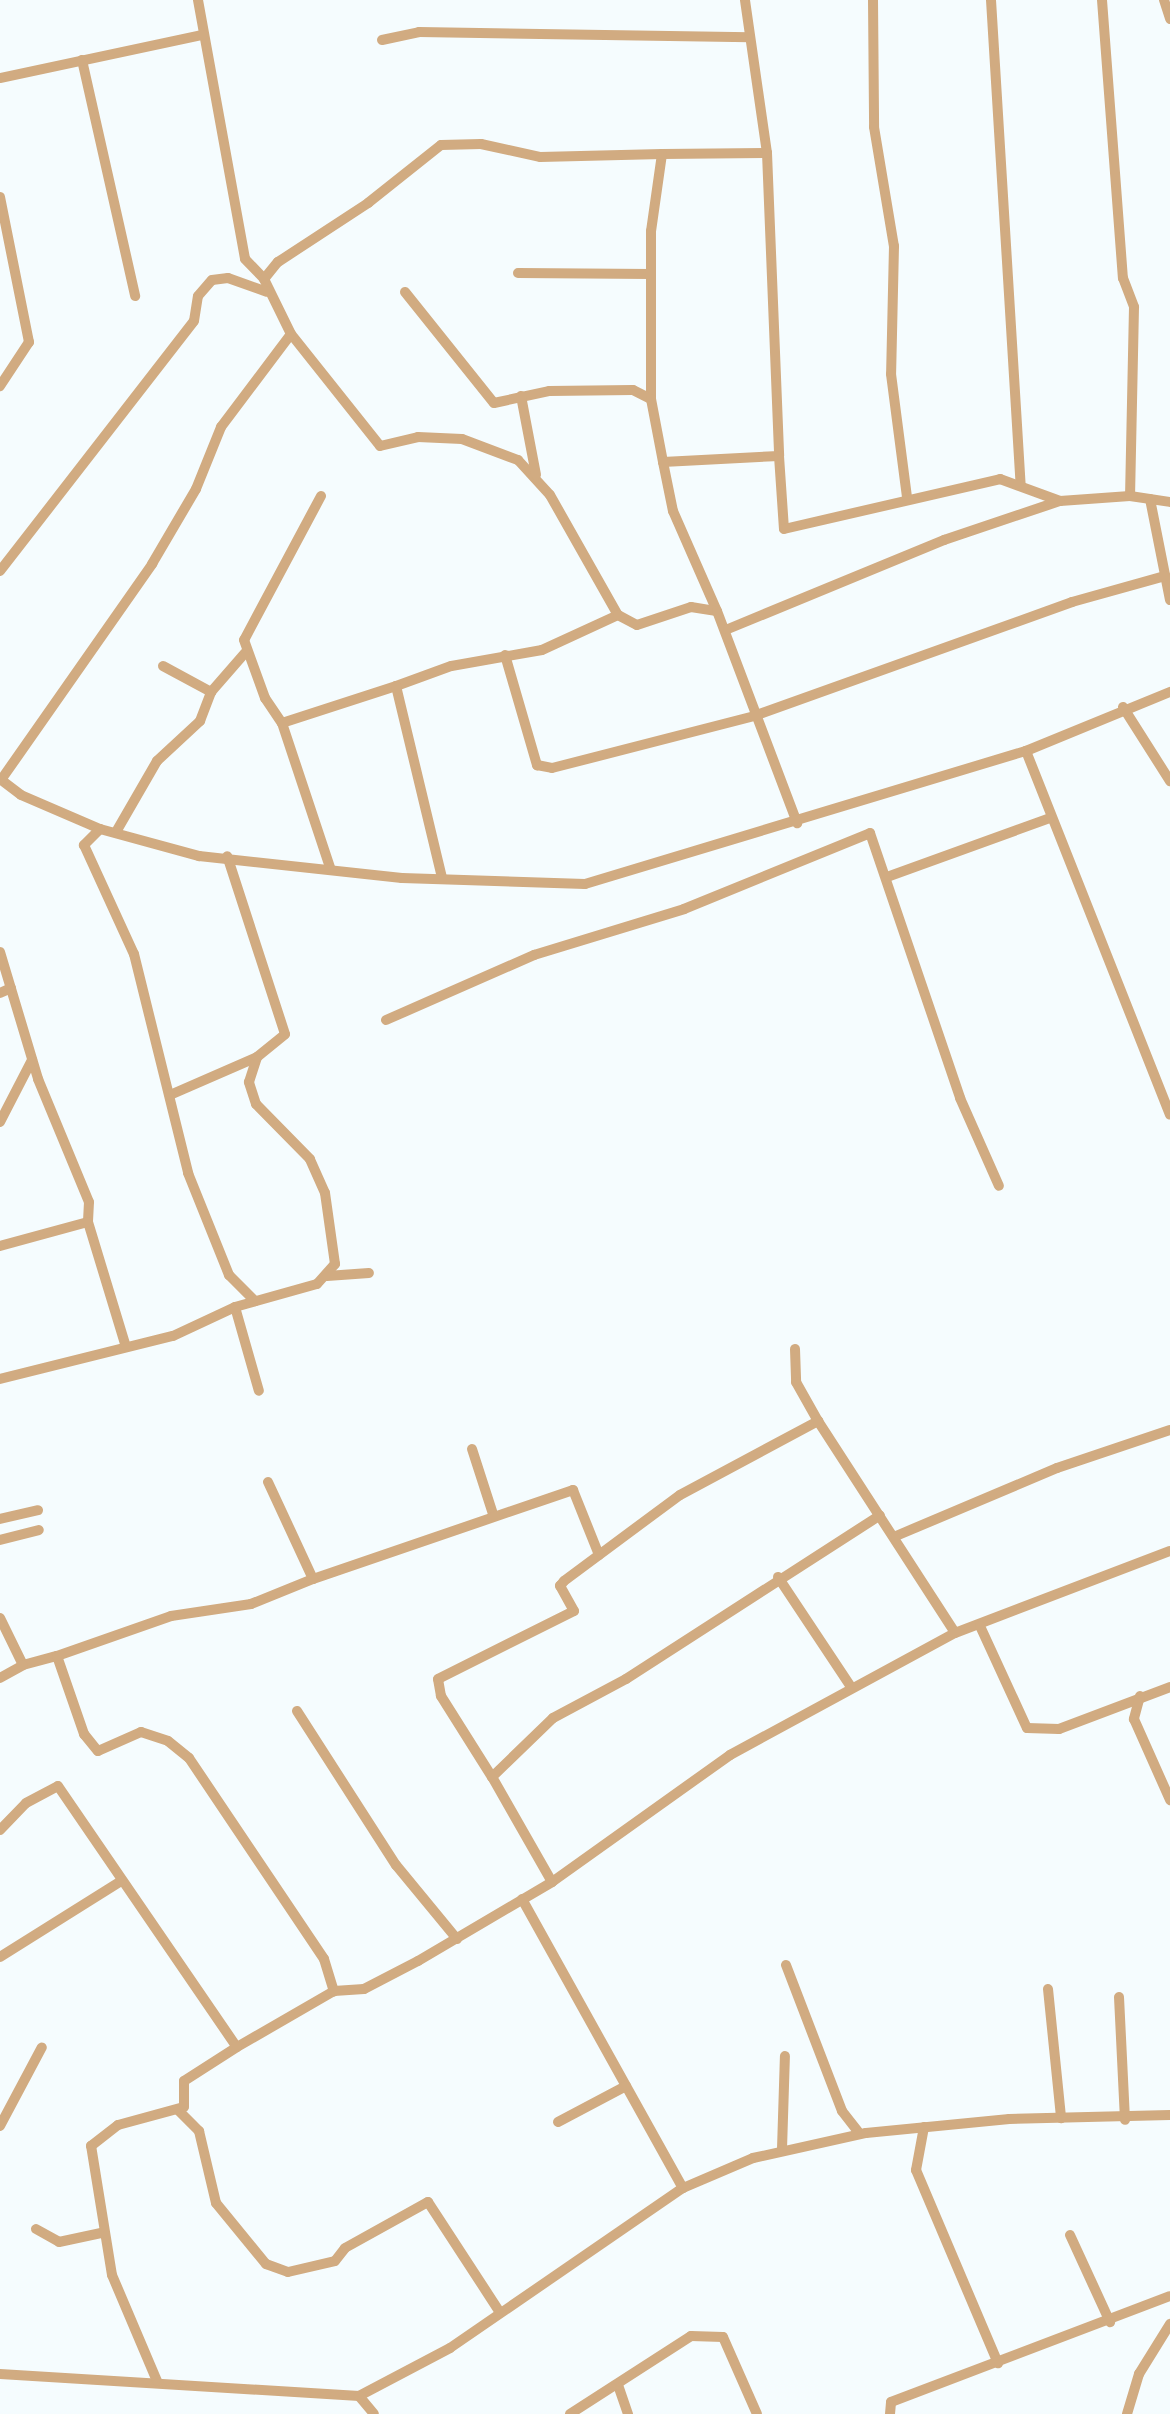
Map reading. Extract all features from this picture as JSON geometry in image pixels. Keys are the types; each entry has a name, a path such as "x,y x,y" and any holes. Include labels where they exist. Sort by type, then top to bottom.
{"street":[{"path":"198,0 202,35 245,258 264,279 267,292 291,334 380,446 418,436 462,439 518,460 537,476"},
{"path":"745,0 767,153 784,529 907,497 1000,479 1021,484 1059,501"},
{"path":"873,0 874,127 894,246 891,374 907,497"},
{"path":"991,0 1021,484"},
{"path":"1102,0 1124,278 1134,307 1130,496"},
{"path":"1164,0 1170,19"},
{"path":"382,40 419,32 750,37"},
{"path":"0,78 202,35"},
{"path":"82,60 135,296"},
{"path":"264,279 278,262 368,203 441,145 481,144 540,157 767,153"},
{"path":"662,154 651,274 651,399 673,512 717,611 728,629 754,716 797,823"},
{"path":"0,197 29,342 0,386"},
{"path":"518,273 651,274"},
{"path":"0,571 194,321 198,296 212,280 228,278 267,292"},
{"path":"405,292 494,403 521,396 633,390 651,384"},
{"path":"291,334 221,427 196,489 152,564 1,779 100,829 116,832 148,845 331,870 585,884 797,823 1027,751 1123,707 1170,692"},
{"path":"633,390 651,399"},
{"path":"521,396 537,476 618,615 637,625 691,607 717,611"},
{"path":"663,462 779,456"},
{"path":"116,832 157,761 200,721 211,692 245,653 254,617 321,496"},
{"path":"728,629 1059,501 1130,496 1170,502"},
{"path":"1150,499 1170,600"},
{"path":"505,655 537,765 552,768 754,716 1072,602 1165,576"},
{"path":"282,723 396,686 505,655 542,650 618,615"},
{"path":"245,653 282,723 331,870"},
{"path":"163,666 211,692"},
{"path":"396,686 442,877"},
{"path":"1123,707 1170,781"},
{"path":"1027,751 1050,818 1170,1114"},
{"path":"887,877 1050,818"},
{"path":"100,829 84,845 134,954 188,1173 229,1275 255,1301"},
{"path":"386,1020 534,955 684,909 870,833 960,1098 999,1186"},
{"path":"170,1095 257,1057 285,1034 227,856"},
{"path":"0,952 33,1060 89,1202 88,1222 124,1344"},
{"path":"0,993 11,988"},
{"path":"257,1057 249,1082 256,1104 310,1159 325,1193 335,1264 327,1276"},
{"path":"0,1122 33,1060"},
{"path":"0,1246 88,1222"},
{"path":"0,1379 124,1344 173,1336 235,1307 327,1276 369,1273"},
{"path":"235,1307 259,1391"},
{"path":"795,1349 796,1382 818,1421 896,1536 955,1633"},
{"path":"552,1882 492,1777 441,1696 438,1679 574,1611 561,1584 680,1495 818,1421"},
{"path":"896,1536 1057,1468 1170,1430"},
{"path":"472,1449 493,1514"},
{"path":"268,1482 313,1579"},
{"path":"0,1678 23,1665 172,1616 251,1604 313,1579 442,1538 493,1514 573,1490 599,1555"},
{"path":"0,1520 38,1510"},
{"path":"492,1777 553,1718 626,1679 778,1577 880,1515"},
{"path":"0,1540 39,1530"},
{"path":"178,2110 184,2081 334,1991 363,1989 457,1939 552,1882 730,1755 955,1633 980,1626 1170,1551"},
{"path":"778,1577 851,1688"},
{"path":"0,1618 23,1665"},
{"path":"980,1626 1027,1728 1059,1729 1170,1686"},
{"path":"57,1656 84,1734 98,1751 141,1732 168,1741 189,1758 324,1959 334,1991"},
{"path":"1140,1696 1133,1719 1170,1800"},
{"path":"297,1711 396,1866 457,1939"},
{"path":"0,1830 26,1803 58,1786 237,2047"},
{"path":"0,1957 121,1881"},
{"path":"522,1899 683,2188"},
{"path":"786,1965 842,2111 860,2134"},
{"path":"1048,1989 1061,2118"},
{"path":"1119,1997 1125,2120"},
{"path":"0,2126 42,2047"},
{"path":"782,2149 785,2056"},
{"path":"558,2122 626,2086"},
{"path":"157,2381 101,2233 91,2146 118,2125 178,2110"},
{"path":"178,2110 199,2131 216,2203 265,2264 288,2272 335,2261 345,2248 428,2202 499,2311"},
{"path":"0,2374 157,2381 359,2396 423,2365 683,2188 782,2149 860,2134 925,2127 1061,2118 1125,2120 1170,2115"},
{"path":"925,2127 916,2171 998,2363"},
{"path":"36,2229 59,2242 101,2233"},
{"path":"1070,2235 1110,2322"},
{"path":"890,2414 891,2402 1110,2322 1170,2296"},
{"path":"1127,2414 1139,2374 1170,2324"},
{"path":"570,2414 618,2385 676,2342 691,2336 723,2337 757,2414"},
{"path":"618,2385 628,2414"},
{"path":"359,2396 374,2414"}]}
